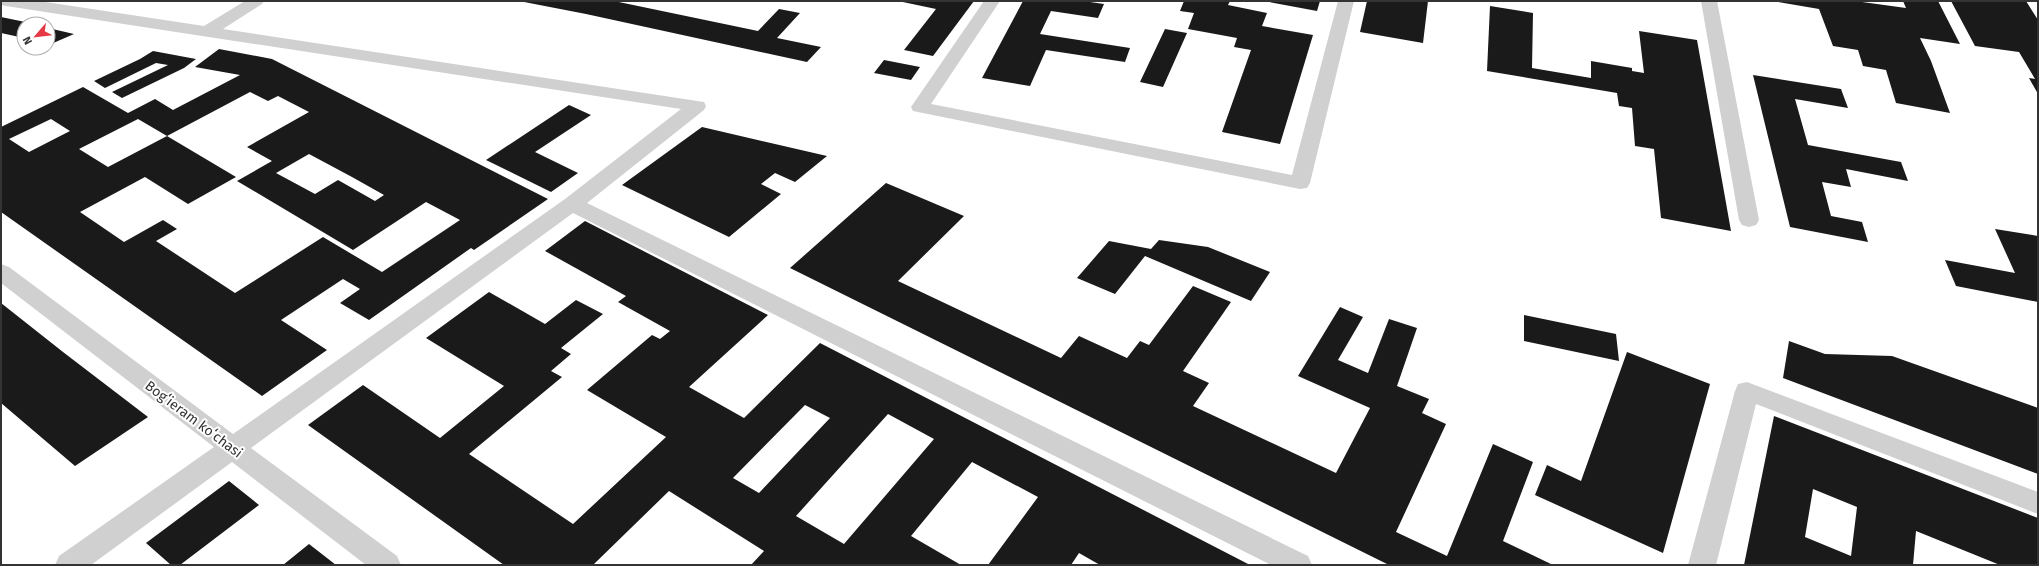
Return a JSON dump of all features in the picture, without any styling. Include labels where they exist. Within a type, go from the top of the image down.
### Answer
[{"type":"street","points":[[6,1],[697,106],[572,204],[69,565]]},
{"type":"street","points":[[208,31],[256,1]]},
{"type":"street","points":[[992,1],[920,107],[1300,183],[1346,1]]},
{"type":"street","points":[[1708,1],[1748,220]]},
{"type":"street","points":[[572,204],[1298,565]]},
{"type":"street","name":"Bogʻieram koʻchasi","points":[[1,272],[387,565]]},
{"type":"street","points":[[1702,565],[1747,391],[2038,503]]},
{"type":"building","points":[[519,1],[614,1],[758,31],[779,9],[800,13],[777,38],[821,47],[807,62]]},
{"type":"building","points":[[898,1],[974,1],[933,56],[904,50],[936,9]]},
{"type":"building","points":[[1023,1],[1083,1],[1104,4],[1098,18],[1051,11],[1040,34],[1130,48],[1125,62],[1046,50],[1030,86],[982,78]]},
{"type":"building","points":[[1184,1],[1230,1],[1228,5],[1267,13],[1262,26],[1313,35],[1280,144],[1222,132],[1251,50],[1234,47],[1237,38],[1188,29],[1194,13],[1180,11]]},
{"type":"building","points":[[1264,1],[1320,1],[1317,11]]},
{"type":"building","points":[[1367,1],[1428,1],[1423,43],[1360,32]]},
{"type":"building","points":[[1772,1],[1855,1],[1906,8],[1903,1],[1938,1],[1960,44],[1920,38],[1931,61],[1950,113],[1896,103],[1886,70],[1863,66],[1858,50],[1833,46],[1819,9]]},
{"type":"building","points":[[1951,1],[2026,1],[2038,20],[2038,94],[2029,78],[2035,79],[2019,52],[1975,46]]},
{"type":"building","points":[[1490,6],[1533,13],[1532,68],[1591,78],[1591,61],[1632,68],[1632,71],[1644,73],[1639,31],[1697,40],[1731,231],[1661,218],[1654,149],[1635,146],[1632,108],[1619,106],[1617,93],[1487,71]]},
{"type":"building","points":[[1,17],[16,20],[16,36],[1,33]]},
{"type":"building","points":[[1165,29],[1187,33],[1163,87],[1140,82]]},
{"type":"building","points":[[56,30],[74,34],[56,42]]},
{"type":"building","points":[[219,49],[272,59],[548,199],[474,250],[471,248],[369,320],[340,303],[360,289],[343,279],[281,320],[327,350],[262,396],[1,212],[1,127],[83,87],[128,113],[155,99],[173,110],[240,75],[195,67]],"holes":[[[250,92],[268,101],[278,96],[309,112],[247,147],[272,161],[237,181],[353,250],[426,202],[460,220],[382,272],[323,237],[235,293],[156,241],[177,229],[163,220],[124,242],[80,212],[145,177],[188,204],[236,177],[167,136]],[[51,119],[70,131],[29,152],[9,139]],[[138,119],[167,136],[108,167],[79,149]],[[309,154],[384,195],[375,201],[338,180],[315,194],[276,173]]]},
{"type":"building","points":[[153,51],[196,59],[184,68],[122,98],[112,92],[168,65],[156,63],[105,88],[94,81],[140,59]]},
{"type":"building","points":[[884,60],[920,67],[911,80],[874,73]]},
{"type":"building","points":[[1753,75],[1841,89],[1848,108],[1795,99],[1808,145],[1901,162],[1908,181],[1846,169],[1851,187],[1822,182],[1831,216],[1862,222],[1868,242],[1790,227]]},
{"type":"building","points":[[569,105],[591,115],[535,152],[578,173],[551,192],[486,160]]},
{"type":"building","points":[[702,127],[827,156],[795,182],[775,173],[761,184],[781,194],[729,237],[622,185]]},
{"type":"building","points":[[886,183],[964,216],[898,281],[1061,358],[1079,336],[1127,358],[1140,341],[1149,345],[1193,286],[1231,302],[1183,371],[1209,383],[1193,406],[1336,473],[1370,408],[1298,376],[1340,307],[1363,317],[1338,360],[1368,373],[1389,319],[1417,328],[1397,386],[1429,399],[1422,413],[1446,424],[1396,532],[1447,556],[1493,444],[1533,462],[1503,541],[1553,565],[1389,565],[790,268]]},
{"type":"building","points":[[585,221],[768,315],[689,387],[744,418],[820,343],[1250,565],[1100,565],[1079,553],[1071,565],[988,565],[1038,497],[972,462],[911,536],[961,565],[751,565],[764,551],[669,491],[593,565],[504,565],[308,425],[363,385],[440,438],[504,386],[426,338],[489,292],[545,324],[576,300],[603,314],[561,348],[571,354],[551,371],[562,377],[469,454],[573,524],[666,437],[587,390],[652,335],[660,339],[670,331],[618,302],[626,296],[545,251]],"holes":[[[805,405],[830,418],[759,493],[733,478]],[[888,414],[934,439],[844,544],[796,516]]]},
{"type":"building","points":[[1995,229],[2038,236],[2038,302],[1956,286],[1945,260],[2015,273]]},
{"type":"building","points":[[1159,240],[1208,247],[1270,272],[1251,301],[1145,256],[1115,294],[1077,278],[1109,241],[1151,249]]},
{"type":"building","points":[[1,303],[148,417],[75,466],[1,403]]},
{"type":"building","points":[[1524,315],[1616,334],[1619,361],[1524,341]]},
{"type":"building","points":[[1789,341],[1825,354],[1892,356],[2038,408],[2038,474],[1783,378]]},
{"type":"building","points":[[1627,352],[1710,384],[1663,553],[1535,495],[1547,465],[1581,481]]},
{"type":"building","points":[[1774,416],[2038,518],[2038,565],[2000,565],[1916,531],[1913,565],[1744,565]],"holes":[[[1813,489],[1857,507],[1851,556],[1805,537]]]},
{"type":"building","points":[[229,481],[259,505],[180,565],[171,565],[146,543]]},
{"type":"building","points":[[309,544],[336,565],[283,565]]}]
